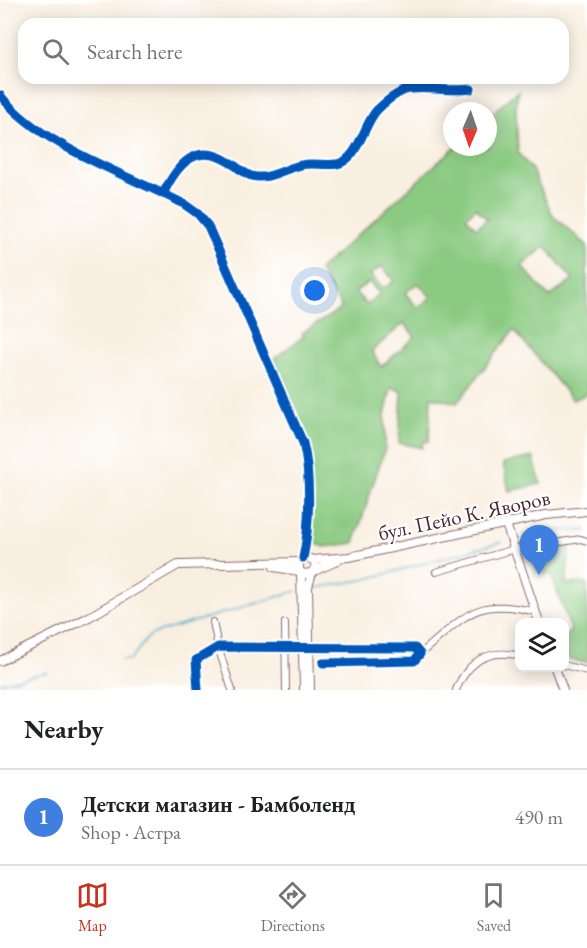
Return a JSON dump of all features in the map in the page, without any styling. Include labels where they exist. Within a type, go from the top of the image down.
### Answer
[{"type":"street","points":[[163,194],[179,167],[198,154],[213,154],[252,176],[264,177],[303,164],[341,164],[349,157],[376,111],[404,90],[413,88],[457,91],[471,89]]},
{"type":"street","points":[[0,95],[16,115],[41,133],[163,194],[198,214],[208,226],[285,399],[305,454],[306,543],[304,564],[306,647],[310,690]]},
{"type":"street","name":"бул. Пейо К. Яворов","points":[[0,661],[89,616],[178,565],[304,564],[349,557],[551,514],[587,511]]},
{"type":"street","points":[[506,524],[538,618]]},
{"type":"street","points":[[436,572],[514,549],[581,539],[587,541]]},
{"type":"street","name":"бул. Пейо К. Яворов","points":[[313,572],[349,557]]},
{"type":"street","points":[[304,564],[313,572]]},
{"type":"street","points":[[304,564],[313,572]]},
{"type":"street","points":[[304,690],[308,587],[313,572]]},
{"type":"street","points":[[323,663],[414,661],[471,611],[500,605],[536,612]]},
{"type":"street","points":[[213,622],[218,647],[232,690]]},
{"type":"street","points":[[285,623],[286,690]]},
{"type":"street","points":[[198,690],[196,660],[218,647],[415,648],[420,654]]},
{"type":"street","points":[[456,690],[470,667],[486,655],[500,652],[515,655]]},
{"type":"street","points":[[569,666],[587,671]]},
{"type":"street","points":[[556,672],[562,690]]},
{"type":"green space","points":[[518,90],[516,109],[518,153],[532,170],[553,216],[587,245],[587,394],[573,400],[514,330],[457,403],[431,397],[429,441],[423,442],[422,448],[399,443],[402,391],[391,388],[385,415],[385,448],[354,543],[325,547],[316,544],[311,534],[307,448],[272,360],[304,336],[302,333],[342,308],[319,270],[445,156],[497,156],[497,109]],"holes":[[[476,208],[487,219],[476,228],[466,217]],[[545,246],[573,280],[549,297],[522,266]],[[382,266],[394,281],[384,288],[370,275]],[[369,282],[380,294],[367,305],[355,292]],[[418,283],[431,297],[417,307],[405,293]],[[404,323],[415,337],[381,367],[372,351]]]},
{"type":"green space","points":[[533,457],[541,484],[509,491],[503,463]]},
{"type":"green space","points":[[570,546],[566,584],[587,583],[587,663],[569,659],[569,632],[571,630],[569,618],[567,618],[551,574],[545,575],[543,551]]},
{"type":"waterway","points":[[527,536],[550,530],[587,531]]},
{"type":"waterway","points":[[316,588],[367,579],[502,542]]},
{"type":"waterway","points":[[122,660],[130,660],[149,636],[156,633],[297,591]]},
{"type":"waterway","points":[[0,683],[48,672]]},
{"type":"cycle path","points":[[163,194],[181,166],[197,155],[217,156],[246,174],[258,177],[270,176],[305,164],[337,164],[350,156],[372,116],[389,99],[408,89],[471,89]]},
{"type":"cycle path","points":[[0,95],[38,130],[85,157],[184,204],[198,214],[208,226],[303,443],[309,500],[303,558]]},
{"type":"cycle path","points":[[198,690],[196,660],[218,647],[415,648],[420,654],[414,661],[323,663]]},
{"type":"place","name":"Детски магазин - Бамболенд","points":[[539,575]]}]
